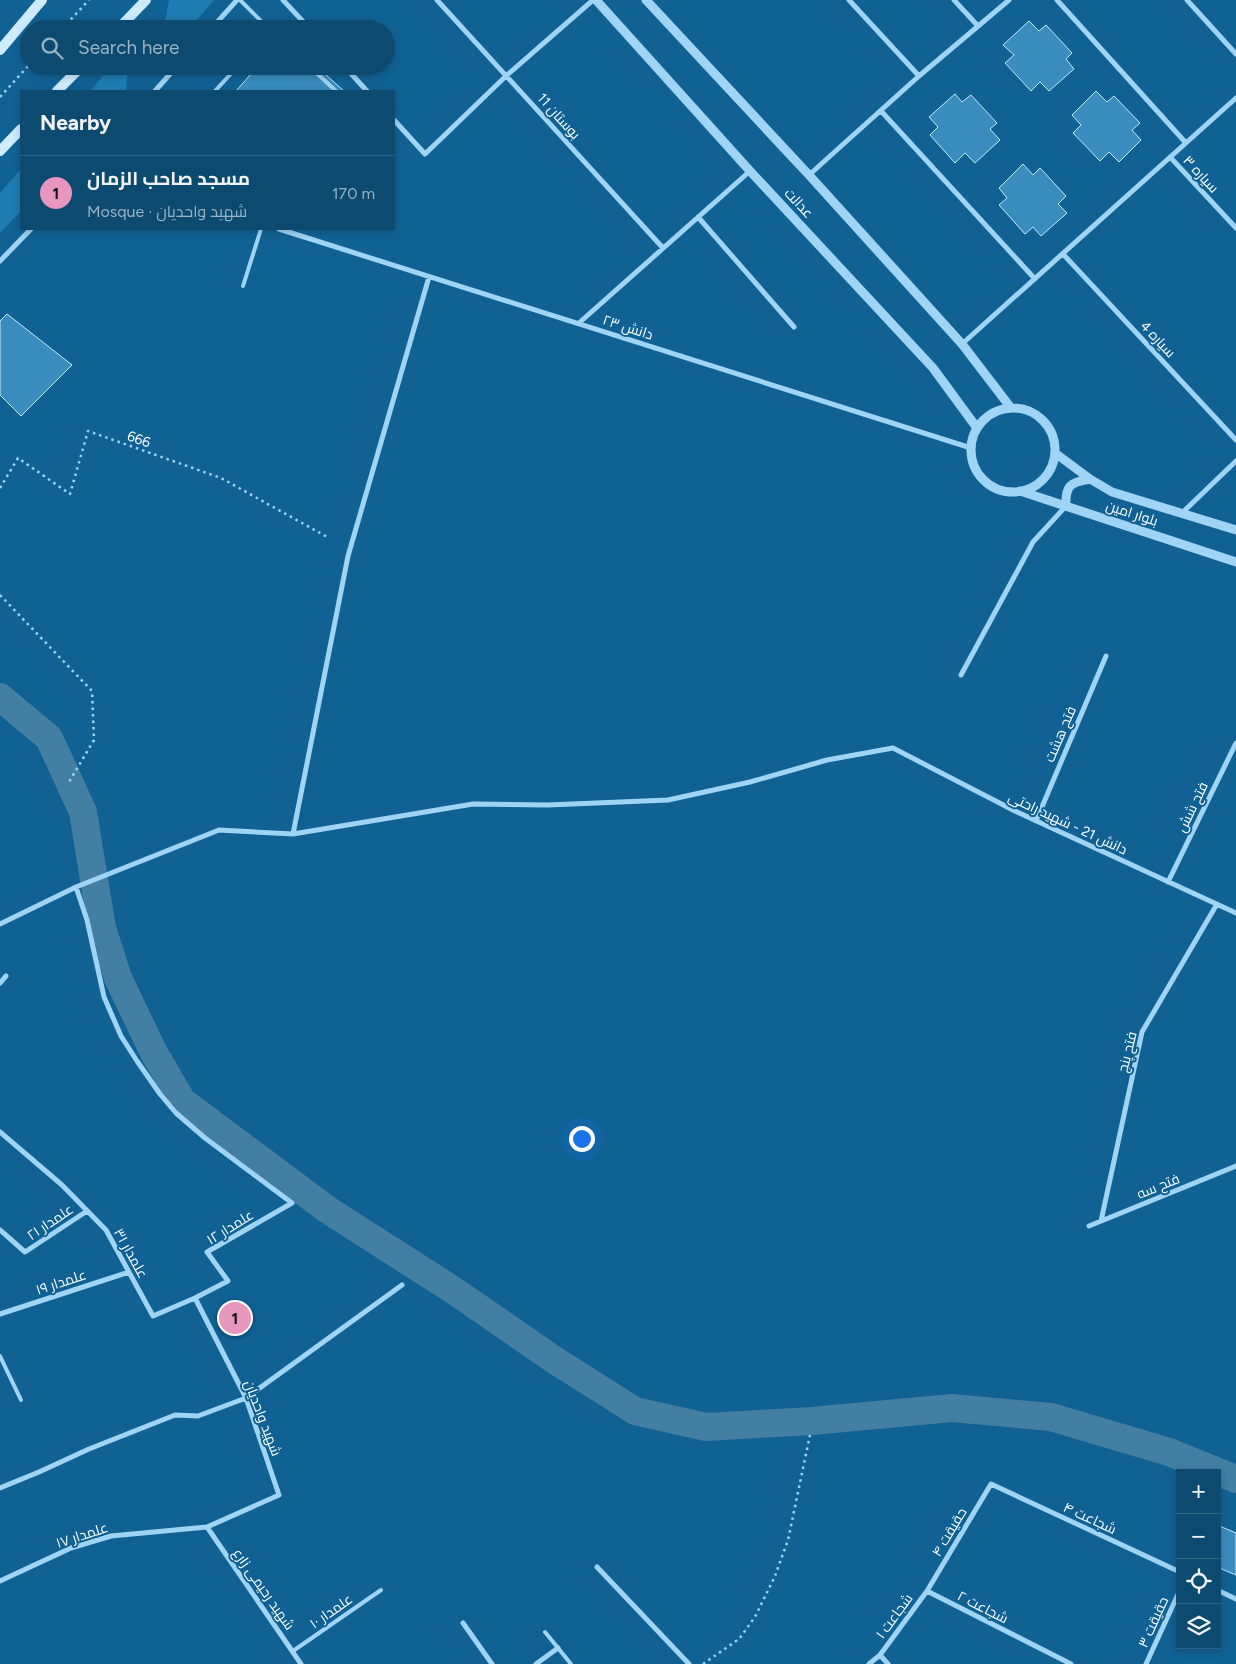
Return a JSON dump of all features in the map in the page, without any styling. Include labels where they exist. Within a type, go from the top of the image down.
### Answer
[{"type":"main road","points":[[25,20],[42,0]]},
{"type":"main road","points":[[127,20],[146,0]]},
{"type":"main road","points":[[0,50],[20,26]]},
{"type":"main road","points":[[59,90],[73,75]]},
{"type":"main road","points":[[0,151],[20,130]]},
{"type":"street","points":[[220,20],[239,0]]},
{"type":"street","points":[[283,0],[302,20]]},
{"type":"street","name":"بوستان 11","points":[[437,0],[664,248]]},
{"type":"street","points":[[395,121],[425,154],[506,76],[595,0]]},
{"type":"street","name":"عدالت","points":[[595,0],[750,171],[933,368],[977,428]]},
{"type":"street","name":"عدالت","points":[[646,0],[809,175],[962,344],[1010,408]]},
{"type":"street","points":[[849,0],[919,76]]},
{"type":"street","points":[[954,0],[978,26]]},
{"type":"street","points":[[809,175],[919,76],[1009,0]]},
{"type":"street","points":[[1057,0],[1186,143]]},
{"type":"street","points":[[1186,0],[1236,54]]},
{"type":"street","points":[[155,90],[169,75]]},
{"type":"street","points":[[352,75],[366,90]]},
{"type":"street","points":[[962,344],[1236,98]]},
{"type":"street","points":[[881,111],[1035,279]]},
{"type":"street","name":"سیاره ۳","points":[[1170,157],[1236,228]]},
{"type":"street","points":[[578,323],[750,171]]},
{"type":"street","points":[[698,217],[794,327]]},
{"type":"street","points":[[0,261],[30,230]]},
{"type":"street","name":"دانش ۲۳","points":[[282,230],[971,448]]},
{"type":"street","name":"سیاره 4","points":[[1063,254],[1236,440]]},
{"type":"street","points":[[0,924],[76,887],[219,830],[293,834],[348,556],[429,277]]},
{"type":"street","points":[[1010,408],[1021,408],[1042,420],[1051,433],[1054,442],[1054,453],[1050,469],[1045,476],[1030,488],[1020,491],[999,489],[990,484],[982,477],[972,458],[971,448],[977,428],[992,414],[1001,409],[1010,408]]},
{"type":"street","name":"بلوار امین","points":[[1054,453],[1112,492],[1236,530]]},
{"type":"street","points":[[1181,514],[1236,461]]},
{"type":"street","points":[[961,675],[1032,542],[1066,506],[1065,495],[1069,486],[1078,481],[1090,479]]},
{"type":"street","name":"بلوار امین","points":[[1020,491],[1236,562]]},
{"type":"street","name":"فتح هشت","points":[[1036,821],[1106,656]]},
{"type":"street","name":"فتح شش","points":[[1168,882],[1236,743]]},
{"type":"street","name":"دانش 21 - شهید راحتی","points":[[293,834],[473,804],[548,805],[668,800],[750,782],[827,760],[893,748],[1036,821],[1236,913]]},
{"type":"street","name":"علمدار ۱۲","points":[[76,887],[87,920],[104,997],[121,1036],[137,1061],[176,1113],[205,1138],[292,1203],[207,1252],[228,1281]]},
{"type":"street","name":"فتح پنج","points":[[1101,1221],[1142,1032],[1217,904]]},
{"type":"street","points":[[0,983],[6,976]]},
{"type":"street","name":"علمدار ۳۱","points":[[0,1132],[62,1185],[106,1230],[153,1316],[228,1281]]},
{"type":"street","name":"فتح سه","points":[[1088,1226],[1236,1166]]},
{"type":"street","name":"علمدار ۲۱","points":[[0,1230],[25,1252],[87,1211]]},
{"type":"street","name":"علمدار ۱۹","points":[[0,1314],[129,1272]]},
{"type":"street","points":[[0,1488],[89,1449],[175,1415],[198,1416],[246,1398],[402,1285]]},
{"type":"street","name":"شهید واحدیان","points":[[195,1298],[246,1398],[279,1495],[207,1527]]},
{"type":"street","name":"شجاعت ۴","points":[[991,1484],[1176,1570]]},
{"type":"street","name":"حقیقت ۴","points":[[927,1591],[991,1484]]},
{"type":"street","name":"علمدار ۱۷","points":[[0,1581],[71,1548],[111,1536],[207,1527]]},
{"type":"street","name":"شهید رحیمی زارع","points":[[207,1527],[301,1664]]},
{"type":"street","points":[[597,1567],[689,1664]]},
{"type":"street","name":"شجاعت ۲","points":[[927,1591],[1071,1664]]},
{"type":"street","name":"شجاعت ۱","points":[[870,1664],[880,1655],[927,1591]]},
{"type":"street","points":[[1221,1592],[1236,1599]]},
{"type":"street","name":"حقیقت ۳","points":[[1146,1664],[1176,1599]]},
{"type":"street","points":[[463,1623],[492,1664]]},
{"type":"street","points":[[536,1664],[558,1648]]},
{"type":"street","points":[[880,1655],[888,1664]]},
{"type":"lane","points":[[239,0],[260,20]]},
{"type":"lane","points":[[216,90],[230,75]]},
{"type":"lane","points":[[319,75],[335,90]]},
{"type":"lane","points":[[243,286],[261,230]]},
{"type":"lane","points":[[0,1356],[21,1400]]},
{"type":"lane","name":"علمدار ۱۰","points":[[293,1651],[381,1590]]},
{"type":"lane","points":[[545,1632],[571,1664]]},
{"type":"path","points":[[70,20],[89,0]]},
{"type":"path","points":[[0,97],[21,75]]},
{"type":"path","name":"666","points":[[0,488],[18,458],[70,494],[88,431],[221,478],[329,538]]},
{"type":"path","points":[[0,594],[92,690],[94,740],[69,782]]},
{"type":"path","points":[[703,1664],[739,1639],[755,1617],[775,1576],[788,1540],[810,1435]]},
{"type":"shaded area","points":[[169,0],[214,0],[197,20],[165,20]]},
{"type":"shaded area","points":[[104,75],[127,75],[126,90],[91,90]]},
{"type":"shaded area","points":[[20,170],[20,212],[0,233],[0,193]]},
{"type":"building","points":[[1029,21],[1039,31],[1046,25],[1072,53],[1066,59],[1074,69],[1049,91],[1040,82],[1031,91],[1005,63],[1014,55],[1003,45]]},
{"type":"building","points":[[250,75],[326,75],[343,90],[237,90]]},
{"type":"building","points":[[1096,91],[1107,102],[1114,96],[1140,123],[1132,130],[1141,140],[1119,162],[1109,152],[1100,161],[1073,133],[1081,125],[1072,115]]},
{"type":"building","points":[[955,94],[962,102],[971,95],[997,123],[990,129],[1000,140],[975,163],[965,153],[955,163],[930,135],[938,127],[929,117]]},
{"type":"building","points":[[1023,164],[1033,175],[1040,168],[1066,196],[1058,204],[1067,213],[1041,236],[1033,227],[1025,234],[999,205],[1007,198],[999,188]]},
{"type":"building","points":[[7,314],[72,365],[21,416],[0,395],[0,321]]},
{"type":"building","points":[[1221,1527],[1236,1533],[1236,1575],[1221,1569]]},
{"type":"waterway","points":[[0,697],[49,738],[83,812],[102,928],[118,978],[153,1051],[182,1101],[328,1210],[453,1290],[556,1361],[635,1411],[706,1427],[812,1421],[952,1408],[1051,1417],[1169,1452],[1236,1479]]},
{"type":"place","name":"مسجد صاحب الزمان","points":[[235,1318]]}]
